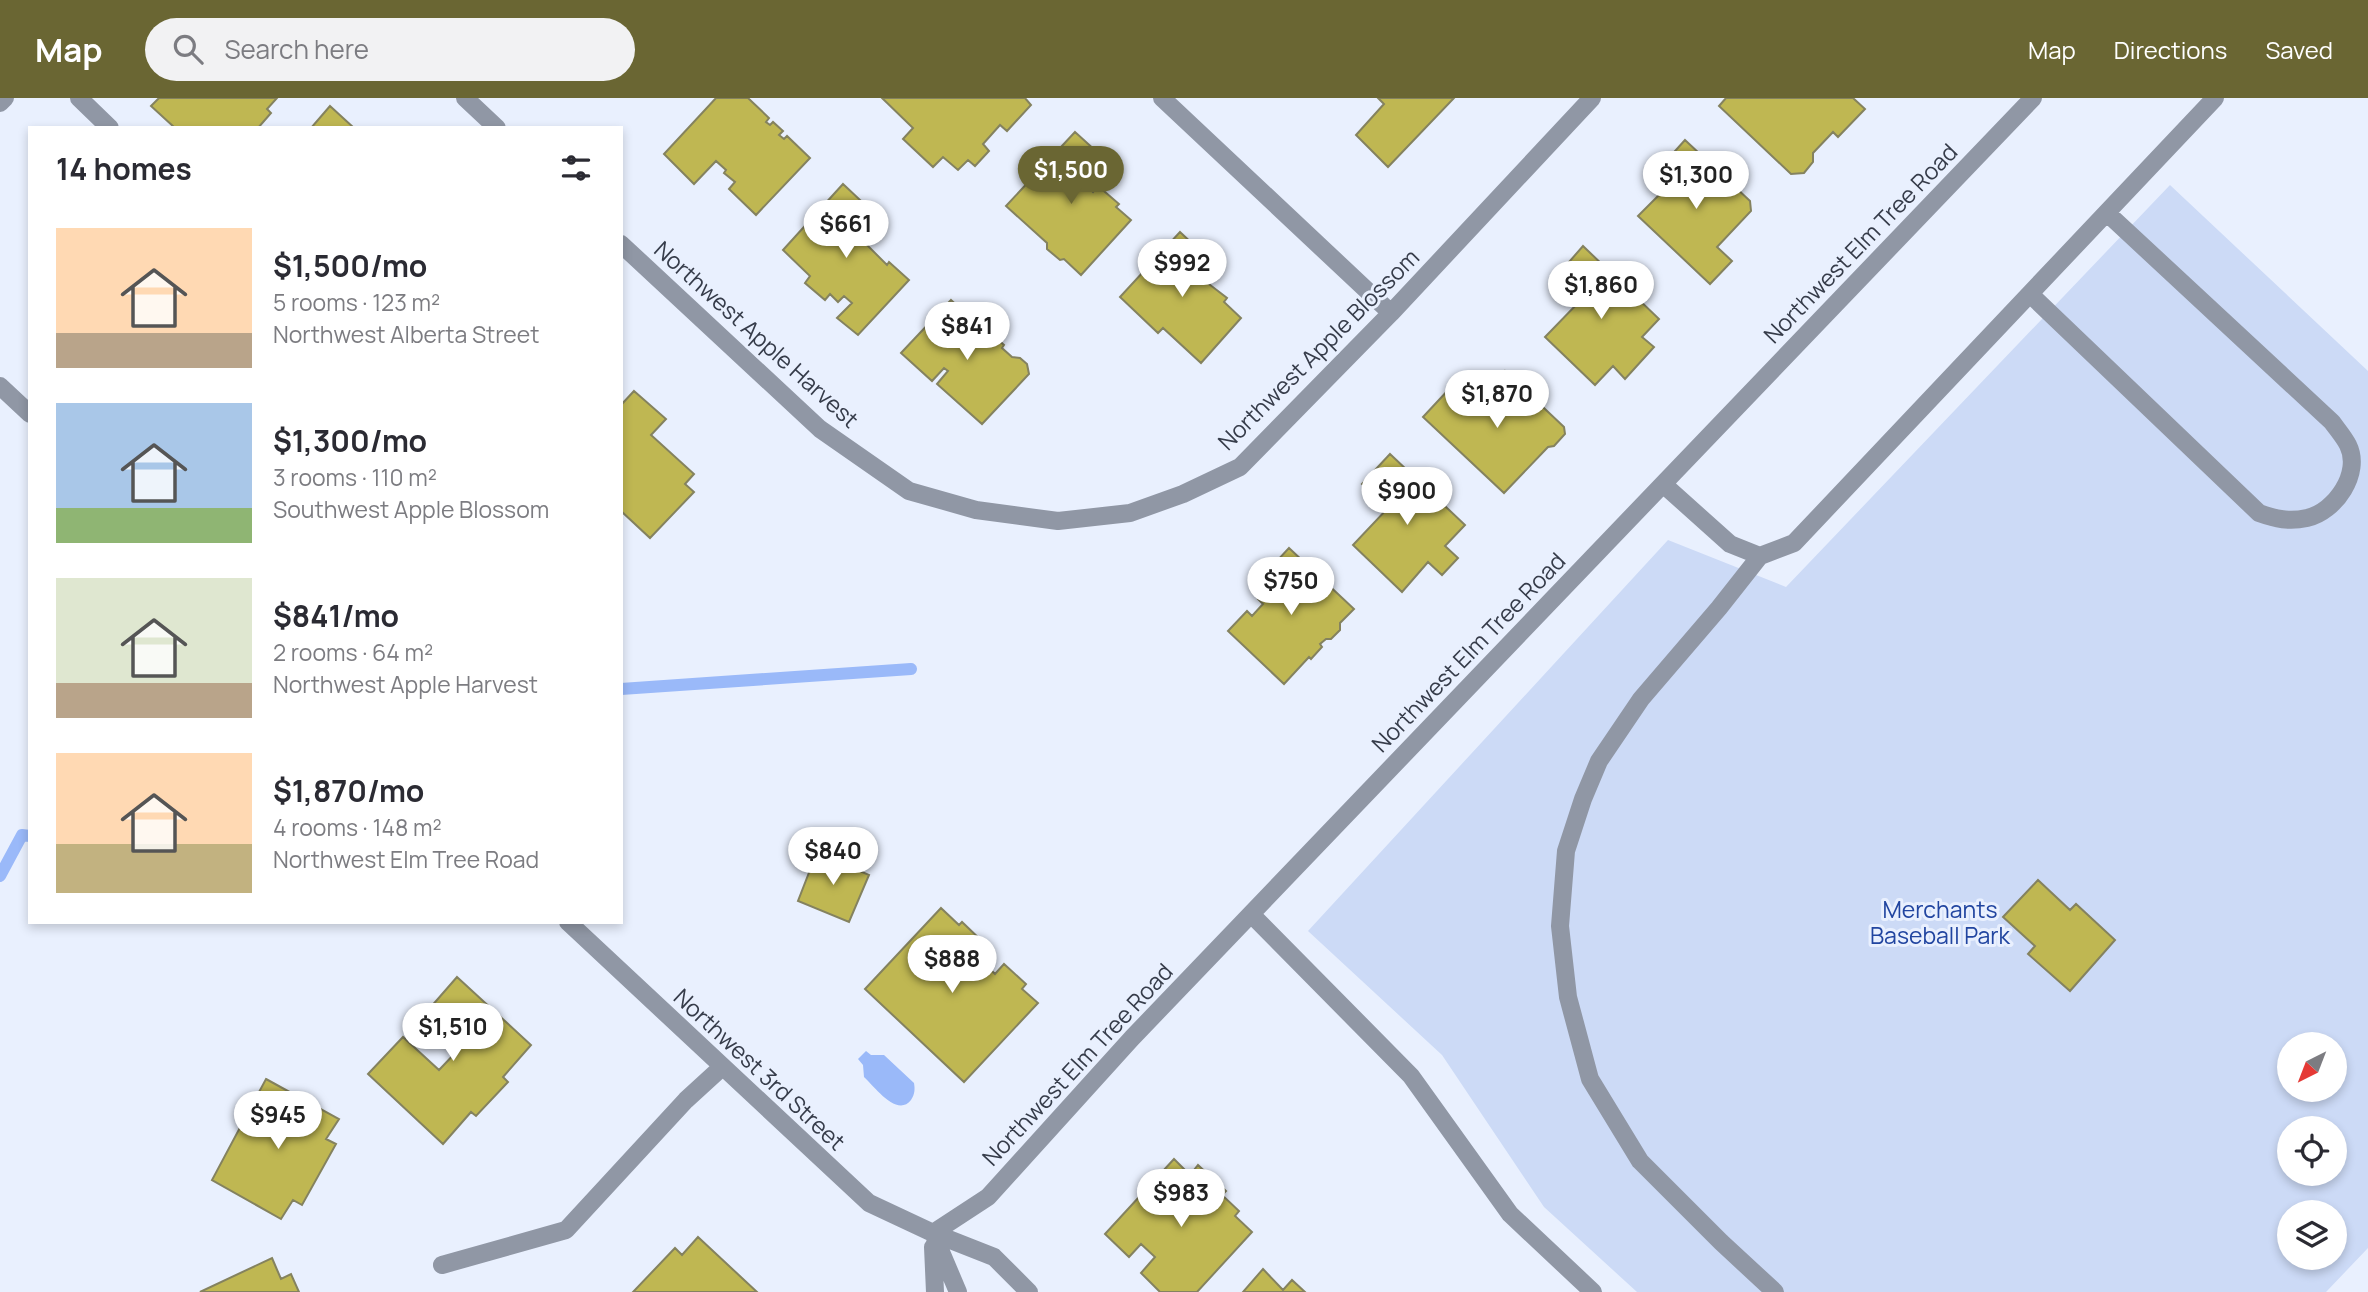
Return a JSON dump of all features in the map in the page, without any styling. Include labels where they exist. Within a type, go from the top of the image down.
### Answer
[{"type":"street","points":[[0,103],[5,98]]},
{"type":"street","points":[[79,98],[108,126]]},
{"type":"street","points":[[465,98],[494,126]]},
{"type":"street","points":[[1162,98],[1391,313]]},
{"type":"street","name":"Northwest Apple Blossom","points":[[1058,521],[1130,513],[1184,494],[1240,467],[1391,313],[1592,98]]},
{"type":"street","name":"Northwest Elm Tree Road","points":[[933,1233],[988,1197],[1132,1038],[2033,98]]},
{"type":"street","points":[[1775,1292],[1640,1161],[1590,1079],[1568,997],[1560,926],[1566,851],[1583,799],[1599,761],[1641,699],[1760,556],[1794,543],[2216,98]]},
{"type":"street","points":[[2031,295],[2259,513],[2282,521],[2309,518],[2331,507],[2348,481],[2351,461],[2349,446],[2332,422],[2107,213]]},
{"type":"street","name":"Northwest Apple Harvest","points":[[623,246],[820,429],[909,491],[976,510],[1058,521]]},
{"type":"street","points":[[0,386],[28,412]]},
{"type":"street","points":[[1663,484],[1730,544],[1760,556]]},
{"type":"street","points":[[1251,914],[1411,1076],[1510,1214],[1593,1292]]},
{"type":"street","name":"Northwest 3rd Street","points":[[570,924],[869,1203],[933,1233],[994,1257],[1030,1292]]},
{"type":"street","points":[[442,1265],[566,1230],[686,1100],[722,1068]]},
{"type":"street","points":[[933,1233],[935,1292]]},
{"type":"street","points":[[933,1233],[958,1292]]},
{"type":"green space","name":"Merchants Baseball Park","points":[[2170,185],[2368,371],[2368,1248],[2347,1270],[2326,1292],[1637,1292],[1544,1207],[1442,1055],[1308,931],[1668,540],[1786,587]]},
{"type":"water","points":[[866,1051],[871,1055],[884,1055],[914,1083],[913,1096],[905,1105],[886,1099],[864,1077],[863,1065],[858,1059]]},
{"type":"building","points":[[159,98],[277,98],[267,109],[271,113],[260,126],[173,126],[151,106]]},
{"type":"building","points":[[716,98],[748,98],[769,118],[766,122],[770,125],[773,122],[783,131],[779,135],[784,139],[787,136],[810,158],[756,215],[729,189],[735,182],[724,173],[726,170],[716,161],[694,184],[664,154]]},
{"type":"building","points":[[882,98],[1025,98],[1031,105],[1007,131],[1000,125],[983,144],[989,151],[975,166],[968,160],[958,170],[943,157],[933,167],[903,139],[913,128]]},
{"type":"building","points":[[1378,98],[1454,98],[1388,167],[1356,135],[1384,104]]},
{"type":"building","points":[[1726,98],[1853,98],[1865,109],[1838,137],[1833,132],[1813,153],[1813,162],[1804,173],[1791,174],[1719,106]]},
{"type":"building","points":[[330,106],[352,126],[313,126]]},
{"type":"building","points":[[1075,132],[1107,161],[1086,185],[1093,192],[1098,186],[1119,204],[1116,207],[1131,220],[1081,275],[1064,259],[1060,260],[1047,249],[1047,243],[1006,206]]},
{"type":"building","points":[[1685,140],[1750,201],[1751,211],[1717,247],[1732,261],[1710,284],[1638,216],[1664,190],[1658,185],[1666,177],[1658,170]]},
{"type":"building","points":[[843,184],[876,215],[858,236],[887,265],[889,262],[909,280],[858,335],[837,318],[852,303],[844,296],[838,302],[830,294],[825,300],[805,283],[810,276],[783,250]]},
{"type":"building","points":[[1180,232],[1214,264],[1201,278],[1227,298],[1224,302],[1241,318],[1201,363],[1163,328],[1158,333],[1120,297]]},
{"type":"building","points":[[1583,246],[1659,319],[1642,337],[1654,347],[1625,379],[1613,366],[1595,385],[1545,337],[1580,301],[1556,277]]},
{"type":"building","points":[[951,300],[993,339],[994,336],[1004,345],[1002,348],[1012,357],[1020,358],[1027,364],[1029,374],[982,424],[937,384],[948,371],[944,368],[932,381],[901,353]]},
{"type":"building","points":[[1505,371],[1564,427],[1565,434],[1554,446],[1548,447],[1504,493],[1423,417],[1451,387],[1479,414],[1483,409],[1474,401],[1485,390],[1488,392]]},
{"type":"building","points":[[634,391],[666,419],[651,435],[694,474],[685,484],[694,492],[650,538],[623,513],[623,403]]},
{"type":"building","points":[[1390,454],[1465,525],[1445,546],[1458,558],[1442,575],[1428,562],[1402,592],[1353,545],[1388,508],[1362,484]]},
{"type":"building","points":[[1289,548],[1354,609],[1340,623],[1340,630],[1331,639],[1320,644],[1322,647],[1284,684],[1228,631],[1247,611],[1252,616],[1263,604],[1258,599],[1270,586],[1261,578]]},
{"type":"building","points":[[817,852],[869,875],[849,922],[798,901]]},
{"type":"building","points":[[2038,880],[2070,910],[2076,904],[2115,940],[2070,991],[2028,954],[2035,946],[2003,917]]},
{"type":"building","points":[[941,908],[959,925],[962,922],[984,943],[968,961],[976,969],[982,961],[995,974],[1004,964],[1026,984],[1022,989],[1038,1003],[964,1082],[865,989]]},
{"type":"building","points":[[457,977],[531,1045],[503,1077],[508,1082],[476,1116],[471,1112],[443,1144],[368,1074],[403,1037],[439,1070],[459,1049],[423,1016]]},
{"type":"building","points":[[266,1079],[339,1119],[326,1139],[336,1144],[302,1205],[293,1200],[281,1219],[212,1180]]},
{"type":"building","points":[[1174,1159],[1190,1175],[1198,1165],[1226,1191],[1222,1195],[1239,1211],[1235,1216],[1252,1232],[1197,1292],[1160,1292],[1141,1273],[1155,1257],[1141,1244],[1129,1257],[1105,1234]]},
{"type":"building","points":[[698,1237],[757,1292],[633,1292],[675,1248],[682,1255]]},
{"type":"building","points":[[272,1258],[281,1279],[291,1274],[299,1292],[200,1292]]},
{"type":"building","points":[[1263,1269],[1283,1290],[1292,1280],[1305,1292],[1243,1292]]},
{"type":"waterway","points":[[623,689],[911,669]]},
{"type":"waterway","points":[[0,876],[22,835],[28,836]]}]
